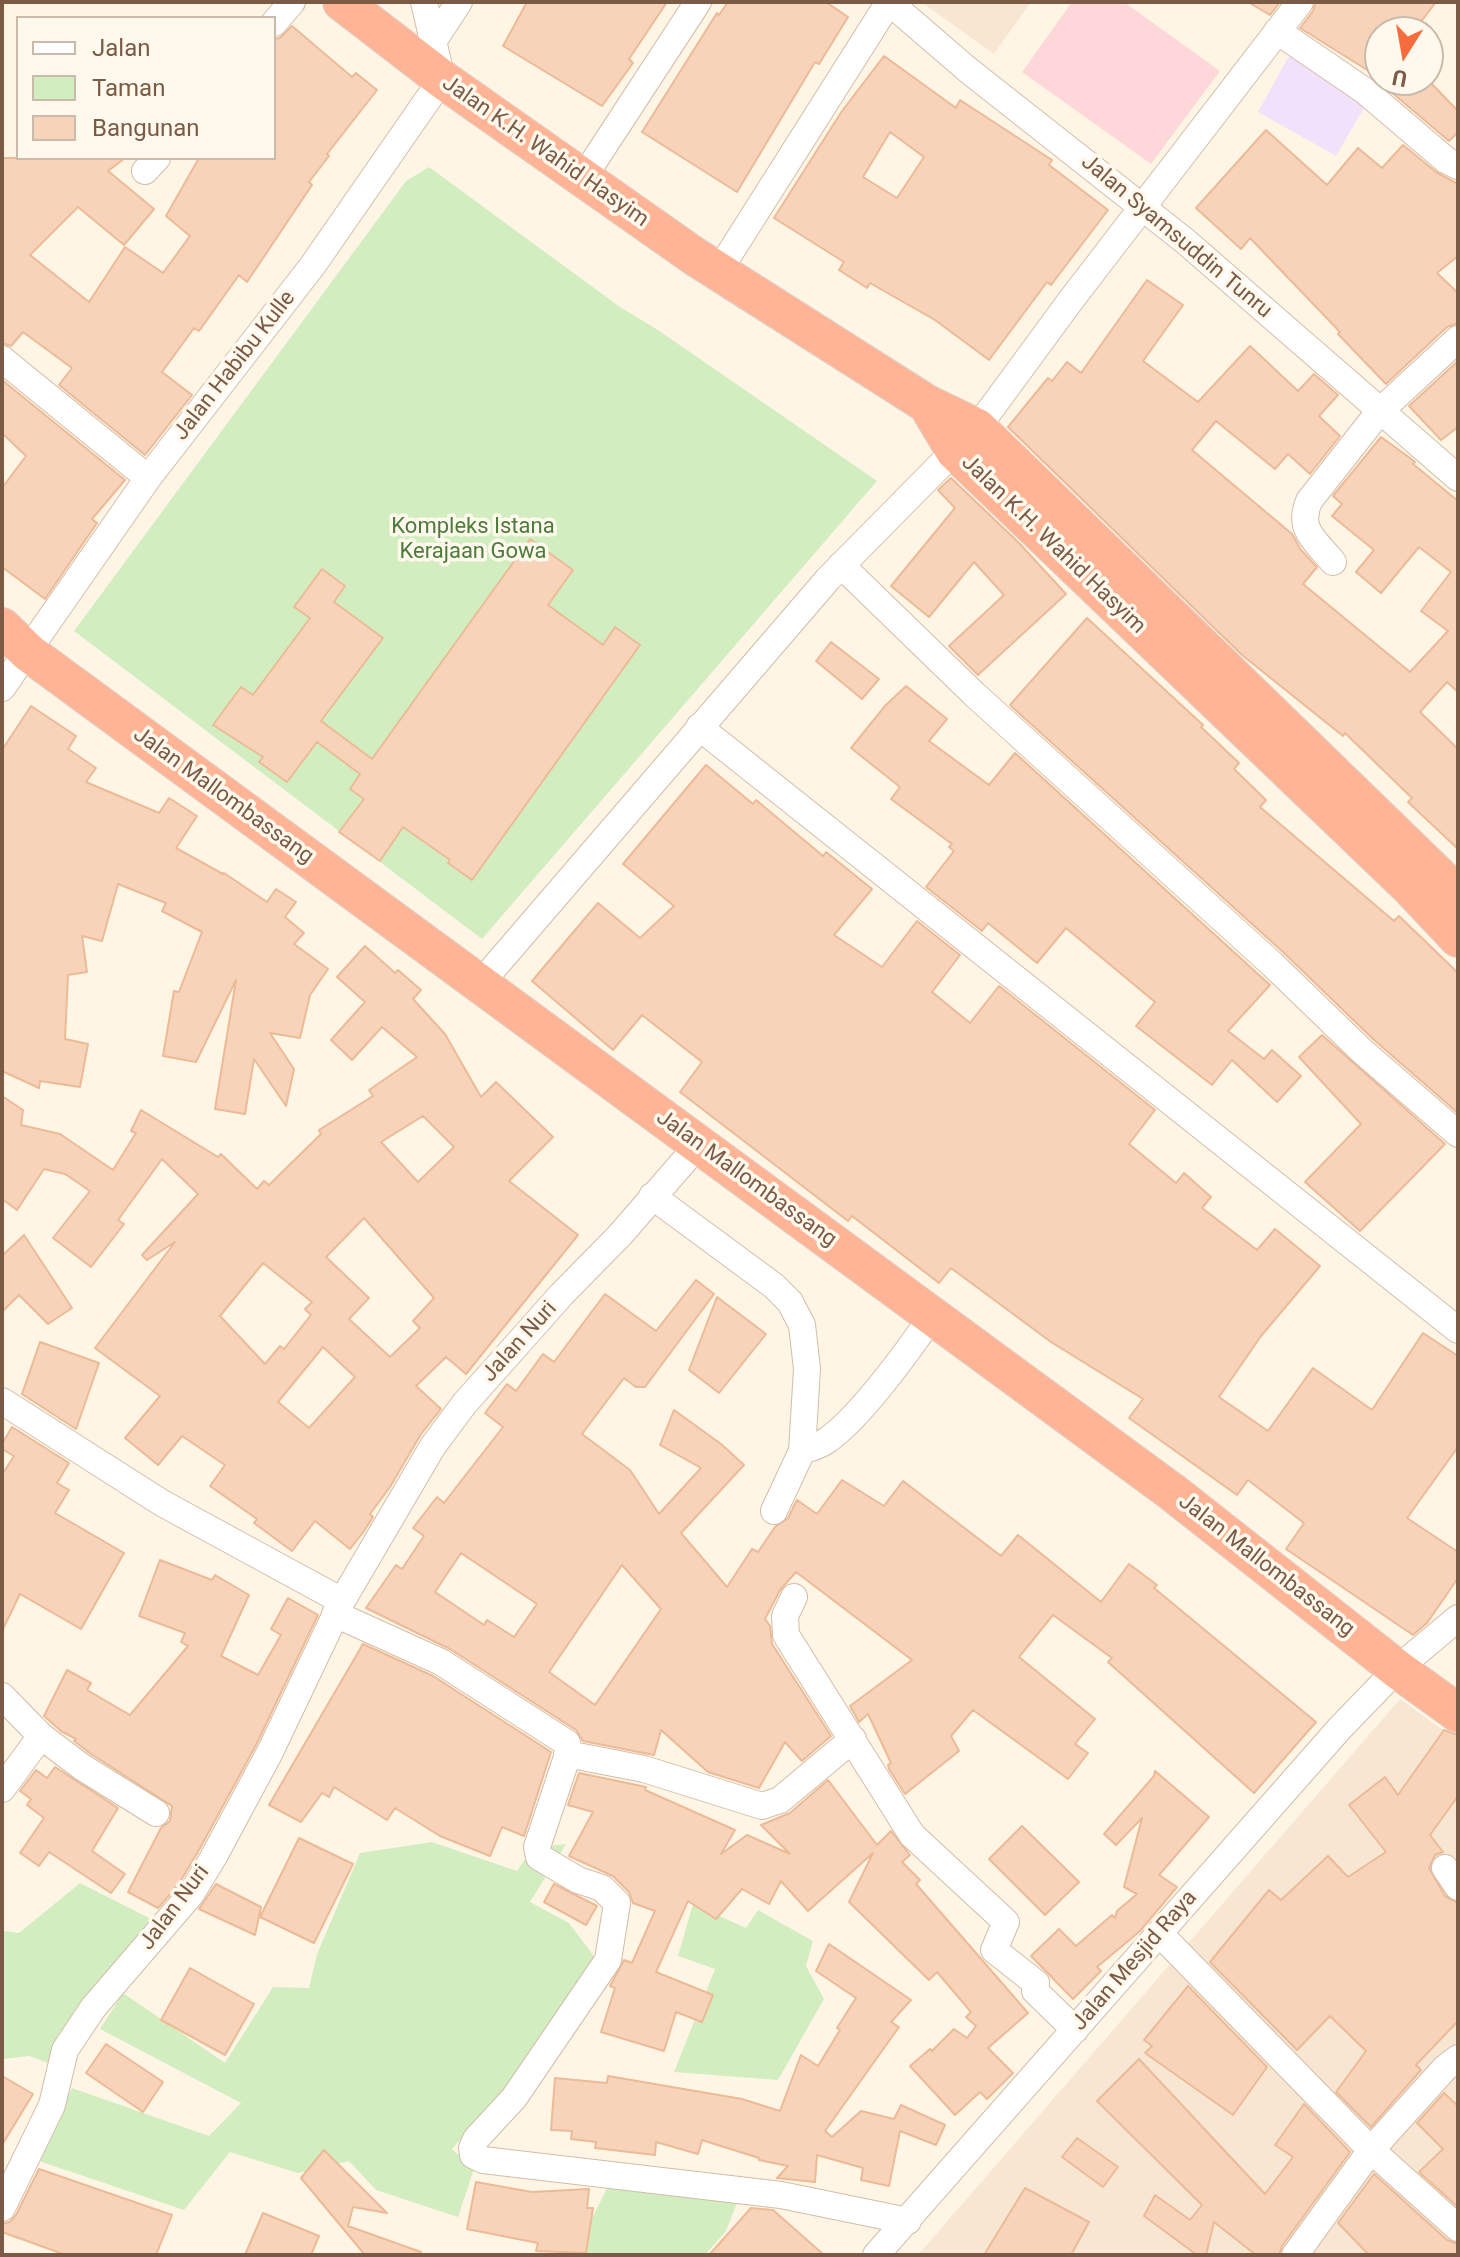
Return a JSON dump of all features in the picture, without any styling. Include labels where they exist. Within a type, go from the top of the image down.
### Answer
[{"type":"highway","name":"Jalan K.H. Wahid Hasyim","points":[[342,2],[442,79],[718,272],[927,404],[1458,895]]},
{"type":"highway","name":"Jalan K.H. Wahid Hasyim","points":[[966,439],[1458,938]]},
{"type":"highway","name":"Jalan Mallombassang","points":[[15,640],[479,985],[699,1144],[917,1336],[1172,1492],[1397,1669],[1458,1713]]},
{"type":"street","points":[[276,21],[292,2]]},
{"type":"street","points":[[424,2],[442,79]]},
{"type":"street","points":[[434,40],[459,2]]},
{"type":"street","points":[[583,178],[698,2]]},
{"type":"street","points":[[718,272],[889,2]]},
{"type":"street","name":"Jalan Syamsuddin Tunru","points":[[889,2],[968,70],[1143,207],[1458,478]]},
{"type":"street","points":[[479,985],[841,565],[966,439],[1300,2]]},
{"type":"street","points":[[1277,31],[1365,91],[1446,160],[1458,166]]},
{"type":"street","name":"Jalan Habibu Kulle","points":[[2,688],[15,640],[148,478],[313,265],[442,79]]},
{"type":"street","points":[[1333,562],[1306,527],[1304,513],[1309,501],[1379,412],[1458,339]]},
{"type":"street","points":[[2,359],[148,478]]},
{"type":"street","points":[[841,565],[974,694],[1272,964],[1362,1051],[1458,1134]]},
{"type":"street","points":[[699,727],[1458,1330]]},
{"type":"street","name":"Jalan Nuri","points":[[2,2208],[52,2105],[65,2050],[93,2008],[166,1926],[198,1882],[270,1752],[338,1607],[433,1446],[465,1403],[699,1144]]},
{"type":"street","points":[[652,1196],[774,1286],[790,1302],[802,1325],[807,1369],[802,1451],[774,1511]]},
{"type":"street","points":[[802,1451],[824,1442],[839,1430],[917,1336]]},
{"type":"street","points":[[3,1404],[338,1607],[441,1662],[567,1743],[567,1754],[537,1847],[539,1857],[578,1880],[602,1888],[617,1903],[608,1960],[514,2098],[476,2139],[473,2155],[483,2160],[781,2195],[908,2221]]},
{"type":"street","points":[[794,1597],[785,1616],[786,1635],[912,1835],[1006,1922],[994,1950],[1036,1983],[1035,1991],[1075,2030]]},
{"type":"street","name":"Jalan Mesjid Raya","points":[[876,2255],[1329,1739],[1397,1669],[1458,1618]]},
{"type":"street","points":[[2,1696],[41,1736],[82,1767],[156,1813]]},
{"type":"street","points":[[2,1789],[41,1736]]},
{"type":"street","points":[[567,1754],[644,1769],[762,1806],[780,1800],[853,1739]]},
{"type":"street","points":[[1160,1934],[1371,2150],[1458,2228]]},
{"type":"street","points":[[1295,2255],[1371,2150],[1445,2068],[1458,2058]]},
{"type":"shaded area","points":[[921,2],[1031,2],[994,54]]},
{"type":"shaded area","points":[[1072,2],[1124,2],[1220,71],[1151,164],[1022,72]]},
{"type":"shaded area","points":[[1289,56],[1368,101],[1336,156],[1258,112]]},
{"type":"shaded area","points":[[1400,1699],[1458,1741],[1458,2255],[918,2255]]},
{"type":"green space","name":"Kompleks Istana Kerajaan Gowa","points":[[429,167],[620,307],[877,481],[482,939],[74,631],[406,181]]},
{"type":"green space","points":[[432,1842],[517,1871],[533,1848],[566,1844],[530,1902],[569,1923],[597,1960],[527,2064],[452,2149],[474,2169],[458,2217],[376,2190],[349,2161],[298,2173],[230,2152],[184,2210],[36,2160],[72,2088],[209,2136],[241,2103],[100,2029],[123,1993],[225,2063],[273,1987],[309,1988],[317,1954],[360,1853]]},
{"type":"green space","points":[[80,1883],[159,1923],[51,2064],[29,2056],[3,2059],[2,1935],[5,1931],[19,1933]]},
{"type":"green space","points":[[693,1904],[746,1928],[758,1910],[813,1941],[806,1966],[824,1999],[778,2080],[674,2072],[715,1969],[678,1956]]},
{"type":"green space","points":[[609,2184],[737,2203],[726,2231],[705,2255],[574,2255]]},
{"type":"building","points":[[527,2],[667,2],[629,59],[633,63],[602,106],[503,46]]},
{"type":"building","points":[[728,2],[826,2],[848,17],[819,64],[815,62],[737,192],[642,132],[717,13],[719,15]]},
{"type":"building","points":[[1248,2],[1280,2],[1270,15]]},
{"type":"building","points":[[1316,2],[1436,2],[1425,16],[1364,16],[1364,68],[1300,28]]},
{"type":"building","points":[[292,26],[352,77],[356,73],[377,90],[327,154],[329,156],[309,182],[312,185],[247,282],[239,275],[199,331],[194,328],[162,372],[192,395],[145,455],[59,385],[72,368],[23,332],[11,346],[2,343],[2,158],[122,160],[108,171],[154,209],[124,245],[78,207],[30,255],[89,302],[125,247],[163,273],[190,236],[166,216],[198,160],[276,160],[276,39]]},
{"type":"building","points":[[884,56],[956,108],[960,100],[1052,160],[1049,165],[1108,210],[1051,285],[1047,282],[989,360],[935,320],[870,283],[867,288],[839,270],[844,262],[774,218],[842,111]],"holes":[[[890,132],[924,157],[897,198],[863,177]]]},
{"type":"building","points":[[1396,96],[1443,96],[1458,111],[1458,132],[1449,141]]},
{"type":"building","points":[[1266,130],[1327,185],[1358,148],[1382,168],[1403,145],[1436,172],[1458,184],[1458,256],[1437,273],[1458,293],[1458,323],[1447,327],[1386,384],[1250,238],[1241,249],[1196,208]]},
{"type":"building","points":[[1147,280],[1183,305],[1143,361],[1198,402],[1250,346],[1298,391],[1314,374],[1338,395],[1319,416],[1340,436],[1310,474],[1288,454],[1275,469],[1216,421],[1192,450],[1292,534],[1301,550],[1317,567],[1303,584],[1410,672],[1448,631],[1421,611],[1451,572],[1419,547],[1381,593],[1356,572],[1374,550],[1332,516],[1342,504],[1333,496],[1381,437],[1415,462],[1413,464],[1458,501],[1458,692],[1447,682],[1420,712],[1458,749],[1458,849],[1408,802],[1412,798],[1345,733],[1343,736],[1242,655],[1008,427],[1048,378],[1052,381],[1067,362],[1081,373]]},
{"type":"building","points":[[1458,361],[1458,427],[1441,440],[1409,406]]},
{"type":"building","points":[[2,380],[125,480],[92,519],[97,523],[45,599],[2,567],[2,488],[26,456],[2,433]]},
{"type":"building","points":[[951,478],[1019,543],[1066,594],[978,675],[949,646],[1004,595],[974,562],[929,617],[891,586],[955,508],[938,490]]},
{"type":"building","points":[[530,539],[573,570],[548,605],[603,645],[615,627],[640,645],[472,880],[448,863],[450,860],[403,827],[380,861],[339,832],[364,799],[350,789],[360,774],[317,742],[287,782],[259,762],[263,757],[213,725],[241,687],[253,695],[310,618],[294,607],[322,569],[345,586],[334,602],[383,638],[321,721],[372,759]]},
{"type":"building","points":[[1087,618],[1203,725],[1201,727],[1239,763],[1234,769],[1266,800],[1260,807],[1394,921],[1399,916],[1458,973],[1458,1113],[1373,1039],[1283,952],[1010,705]]},
{"type":"building","points":[[831,642],[879,679],[862,699],[816,661]]},
{"type":"building","points":[[906,686],[947,719],[929,741],[989,785],[1015,753],[1270,985],[1228,1031],[1264,1059],[1272,1050],[1301,1076],[1277,1102],[1232,1060],[1212,1085],[1136,1026],[1155,1002],[1066,928],[1037,963],[988,923],[982,931],[926,887],[954,851],[949,847],[952,844],[891,799],[900,787],[851,748],[885,706]]},
{"type":"building","points":[[31,706],[76,736],[68,749],[96,768],[86,782],[159,813],[169,798],[197,816],[176,848],[224,873],[267,902],[276,889],[296,902],[285,917],[304,933],[294,944],[328,969],[310,995],[300,1038],[270,1033],[294,1069],[286,1106],[254,1059],[245,1114],[215,1109],[236,980],[196,1062],[163,1056],[174,991],[179,992],[202,932],[162,911],[166,903],[118,884],[102,941],[82,936],[87,972],[68,975],[65,1039],[88,1044],[80,1087],[40,1081],[39,1088],[2,1071],[2,750]]},
{"type":"building","points":[[706,765],[753,804],[756,800],[823,856],[826,852],[872,889],[834,935],[882,967],[917,921],[960,955],[932,992],[970,1023],[999,986],[1155,1110],[1129,1144],[1176,1183],[1184,1173],[1211,1197],[1202,1208],[1257,1250],[1275,1229],[1320,1266],[1261,1336],[1219,1397],[1268,1431],[1313,1368],[1372,1410],[1423,1333],[1458,1356],[1458,1447],[1407,1518],[1458,1552],[1458,1578],[1427,1623],[1413,1635],[1286,1549],[1304,1523],[1248,1480],[1237,1495],[1129,1418],[1143,1399],[1051,1342],[951,1268],[939,1283],[852,1216],[848,1221],[680,1092],[702,1062],[642,1015],[613,1050],[532,981],[598,903],[640,938],[674,906],[623,864]]},
{"type":"building","points":[[365,946],[395,973],[398,970],[421,990],[413,999],[445,1034],[481,1097],[496,1082],[553,1137],[509,1181],[578,1235],[466,1374],[446,1357],[416,1386],[441,1409],[421,1434],[370,1514],[373,1517],[350,1549],[315,1521],[292,1551],[254,1523],[257,1519],[210,1486],[225,1465],[182,1436],[158,1465],[125,1438],[160,1396],[95,1348],[175,1242],[147,1260],[142,1255],[198,1194],[162,1159],[118,1220],[124,1224],[91,1267],[53,1238],[90,1191],[65,1174],[44,1169],[17,1210],[2,1199],[2,1096],[23,1110],[21,1125],[60,1134],[113,1170],[136,1133],[131,1131],[141,1110],[218,1157],[221,1154],[257,1189],[264,1181],[269,1185],[321,1134],[319,1130],[373,1096],[369,1090],[417,1057],[382,1027],[352,1060],[331,1040],[365,1002],[337,977]],"holes":[[[423,1116],[454,1147],[418,1182],[381,1142]],[[364,1218],[434,1298],[413,1321],[420,1328],[390,1357],[349,1319],[369,1298],[326,1257]],[[263,1263],[312,1302],[305,1309],[311,1315],[284,1349],[280,1346],[265,1364],[220,1316]],[[323,1347],[355,1377],[309,1428],[278,1402]]]},
{"type":"building","points":[[1322,1035],[1445,1144],[1360,1231],[1305,1182],[1361,1124],[1299,1057]]},
{"type":"building","points":[[24,1235],[72,1308],[48,1324],[19,1295],[2,1312],[2,1256]]},
{"type":"building","points":[[696,1280],[714,1294],[645,1387],[636,1387],[624,1378],[582,1434],[630,1470],[659,1514],[701,1468],[660,1445],[674,1410],[744,1465],[681,1533],[727,1587],[752,1549],[758,1552],[775,1527],[788,1518],[797,1500],[817,1514],[842,1480],[884,1506],[903,1481],[1001,1556],[1018,1535],[1101,1602],[1129,1564],[1316,1722],[1254,1793],[1108,1662],[1112,1658],[1053,1615],[1019,1657],[1095,1719],[1075,1744],[1088,1753],[1068,1779],[973,1710],[951,1736],[959,1751],[905,1794],[889,1769],[891,1763],[868,1714],[859,1722],[850,1706],[912,1660],[796,1572],[780,1590],[765,1619],[770,1626],[772,1644],[831,1736],[802,1761],[785,1742],[759,1788],[708,1772],[661,1730],[654,1755],[583,1741],[576,1730],[450,1649],[366,1608],[396,1565],[402,1569],[424,1536],[413,1528],[437,1497],[444,1503],[503,1427],[485,1413],[507,1384],[516,1391],[543,1354],[554,1362],[605,1294],[656,1331]],"holes":[[[461,1553],[537,1604],[514,1637],[487,1620],[484,1625],[435,1592]],[[622,1565],[661,1609],[595,1705],[549,1672]]]},
{"type":"building","points":[[717,1297],[766,1334],[719,1393],[689,1370]]},
{"type":"building","points":[[40,1342],[99,1363],[76,1429],[22,1394]]},
{"type":"building","points":[[12,1427],[69,1463],[57,1483],[69,1490],[55,1513],[124,1553],[81,1629],[20,1594],[2,1631],[2,1475],[14,1456],[2,1449],[2,1444]]},
{"type":"building","points":[[160,1560],[212,1580],[215,1575],[249,1595],[221,1656],[258,1675],[281,1635],[271,1629],[288,1598],[318,1615],[256,1745],[199,1850],[178,1885],[158,1908],[128,1892],[161,1828],[170,1821],[172,1806],[91,1754],[44,1716],[67,1670],[91,1683],[87,1690],[130,1715],[188,1646],[181,1642],[185,1633],[139,1616]]},
{"type":"building","points":[[363,1644],[433,1676],[551,1752],[524,1836],[502,1827],[490,1856],[440,1836],[395,1808],[387,1820],[334,1787],[329,1797],[322,1793],[301,1822],[269,1805]]},
{"type":"building","points":[[1444,1730],[1458,1735],[1458,1796],[1430,1835],[1443,1852],[1435,1855],[1429,1868],[1445,1896],[1458,1903],[1458,2021],[1416,2065],[1421,2070],[1371,2127],[1336,2092],[1366,2051],[1330,2016],[1297,2050],[1210,1962],[1269,1890],[1281,1900],[1328,1856],[1348,1877],[1386,1852],[1349,1805],[1385,1777],[1398,1795]]},
{"type":"building","points":[[55,1767],[118,1808],[92,1851],[125,1874],[111,1893],[49,1852],[39,1866],[20,1853],[44,1818],[27,1805],[31,1799],[20,1791],[36,1770],[47,1778]]},
{"type":"building","points":[[1155,1771],[1209,1817],[1159,1875],[1177,1887],[1140,1931],[1097,1967],[1101,1971],[1073,1999],[1031,1956],[1059,1929],[1076,1946],[1112,1915],[1115,1918],[1117,1911],[1137,1894],[1124,1887],[1142,1818],[1116,1845],[1104,1834]]},
{"type":"building","points":[[579,1773],[646,1787],[645,1790],[735,1830],[721,1854],[747,1835],[790,1854],[761,1825],[790,1813],[828,1780],[877,1845],[891,1831],[910,1855],[902,1862],[920,1880],[916,1884],[1028,2013],[988,2048],[1013,2073],[987,2099],[980,2092],[955,2115],[910,2066],[930,2049],[932,2051],[954,2029],[967,2038],[976,2026],[966,2017],[971,2012],[937,1972],[929,1980],[849,1902],[873,1853],[808,1911],[781,1881],[769,1904],[742,1889],[716,1919],[688,1901],[656,1972],[713,1995],[702,2022],[676,2012],[664,2051],[601,2032],[615,1988],[610,1986],[624,1960],[632,1963],[655,1911],[633,1903],[629,1892],[613,1876],[569,1856],[593,1812],[568,1805]]},
{"type":"building","points":[[1022,1826],[1079,1882],[1045,1915],[989,1859]]},
{"type":"building","points":[[299,1838],[353,1864],[314,1943],[260,1917]]},
{"type":"building","points":[[216,1884],[261,1907],[255,1935],[199,1909]]},
{"type":"building","points":[[554,1884],[597,1906],[586,1925],[544,1902]]},
{"type":"building","points":[[829,1944],[911,2000],[891,2022],[899,2027],[825,2131],[832,2137],[861,2111],[894,2119],[901,2105],[945,2125],[936,2145],[900,2131],[889,2186],[861,2180],[863,2168],[817,2155],[815,2182],[777,2178],[788,2166],[759,2160],[702,2140],[698,2154],[656,2142],[655,2155],[595,2148],[596,2142],[571,2139],[572,2131],[551,2130],[555,2078],[607,2083],[608,2076],[742,2099],[780,2111],[801,2055],[818,2066],[856,1998],[816,1971]]},
{"type":"building","points":[[190,1968],[254,2004],[225,2055],[161,2020]]},
{"type":"building","points":[[1188,1986],[1267,2067],[1233,2115],[1145,2053],[1152,2046],[1144,2040]]},
{"type":"building","points":[[106,2044],[163,2082],[143,2112],[86,2073]]},
{"type":"building","points":[[1139,2059],[1265,2194],[1293,2157],[1275,2145],[1304,2104],[1350,2152],[1282,2246],[1279,2255],[1256,2255],[1214,2222],[1206,2255],[1197,2255],[1144,2216],[1155,2195],[1190,2220],[1202,2205],[1097,2101]]},
{"type":"building","points":[[2,2076],[33,2094],[2,2145]]},
{"type":"building","points":[[1444,2093],[1458,2106],[1458,2207],[1419,2172],[1443,2149],[1417,2123]]},
{"type":"building","points":[[1077,2138],[1118,2167],[1103,2187],[1062,2157]]},
{"type":"building","points":[[324,2150],[387,2213],[353,2207],[348,2226],[421,2252],[420,2255],[365,2255],[301,2178]]},
{"type":"building","points":[[39,2169],[172,2215],[156,2255],[66,2255],[2,2232],[2,2224],[10,2222],[16,2215]]},
{"type":"building","points":[[1374,2174],[1447,2240],[1458,2244],[1458,2255],[1369,2255],[1338,2223]]},
{"type":"building","points":[[476,2182],[532,2192],[589,2189],[587,2208],[593,2208],[586,2253],[536,2251],[538,2243],[467,2229]]},
{"type":"building","points":[[1025,2188],[1089,2222],[1071,2255],[984,2255]]},
{"type":"building","points":[[751,2208],[773,2210],[824,2255],[709,2255]]},
{"type":"building","points":[[263,2213],[319,2236],[311,2255],[245,2255]]}]
